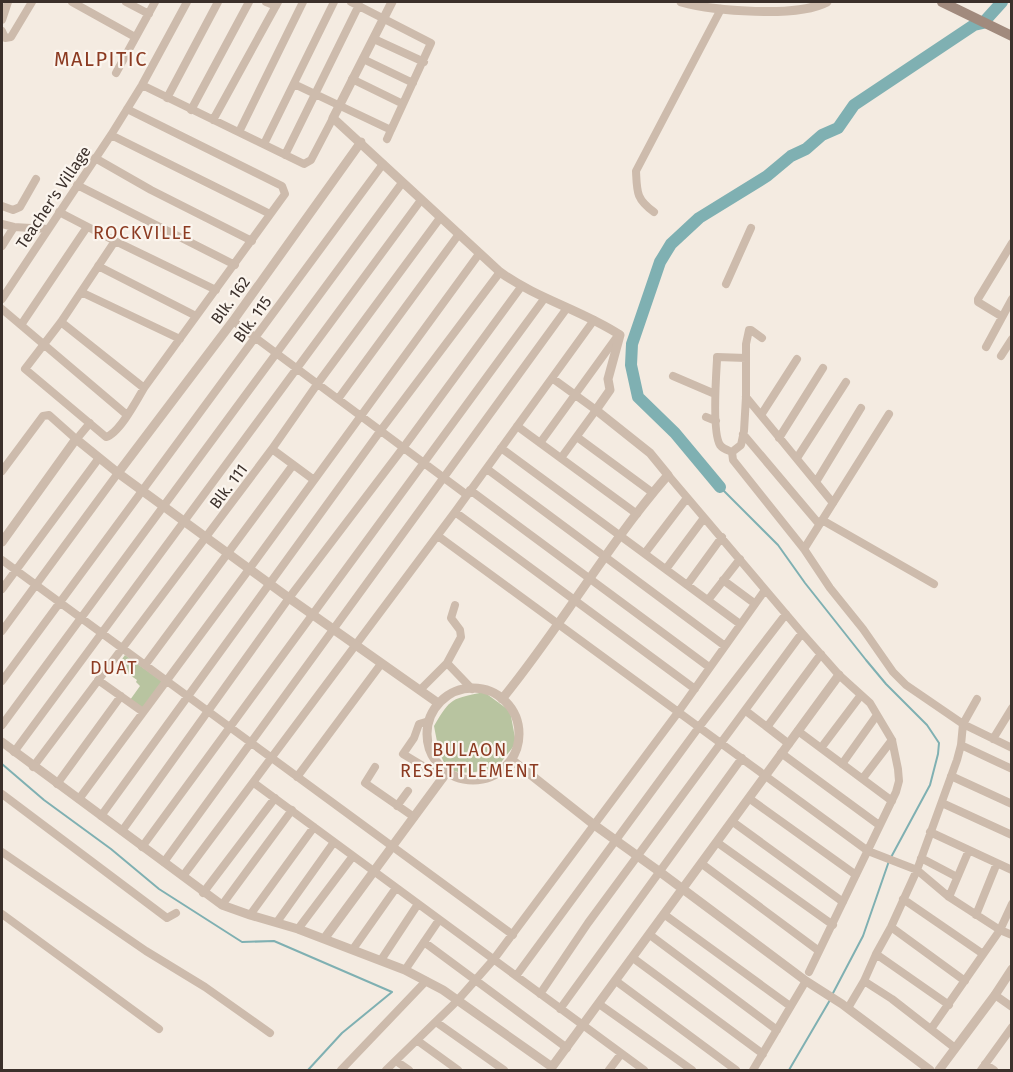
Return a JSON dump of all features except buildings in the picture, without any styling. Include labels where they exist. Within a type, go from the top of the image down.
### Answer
[{"type":"main road","points":[[944,2],[1011,36]]},
{"type":"main road","points":[[952,2],[1011,32]]},
{"type":"street","points":[[2,20],[8,2]]},
{"type":"street","points":[[2,31],[5,38],[9,39],[32,2]]},
{"type":"street","points":[[72,2],[135,37]]},
{"type":"street","points":[[126,2],[149,14]]},
{"type":"street","points":[[116,73],[155,2]]},
{"type":"street","name":"Teacher's Village","points":[[2,299],[111,135],[142,85],[187,2]]},
{"type":"street","points":[[166,98],[218,2]]},
{"type":"street","points":[[191,110],[249,2]]},
{"type":"street","points":[[213,120],[277,4],[266,2]]},
{"type":"street","points":[[239,132],[303,2]]},
{"type":"street","points":[[264,144],[334,2]]},
{"type":"street","points":[[142,85],[304,164],[309,162],[333,118],[392,2]]},
{"type":"street","points":[[681,2],[721,9],[790,10],[814,7],[827,2]]},
{"type":"street","points":[[285,155],[316,93],[355,3],[429,40],[431,46],[387,139]]},
{"type":"street","points":[[654,212],[641,203],[636,171],[721,9]]},
{"type":"street","points":[[374,39],[424,62]]},
{"type":"street","points":[[363,59],[413,83]]},
{"type":"street","points":[[352,80],[403,104]]},
{"type":"street","points":[[294,84],[392,130]]},
{"type":"street","points":[[115,241],[61,322],[26,366],[25,371],[106,437],[109,437],[127,415],[144,388],[285,194],[282,186],[127,109]]},
{"type":"street","points":[[333,118],[500,273],[521,287],[619,334]]},
{"type":"street","points":[[111,135],[270,214]]},
{"type":"street","name":"Blk. 162","points":[[118,473],[233,321],[361,142]]},
{"type":"street","points":[[95,158],[151,190],[252,241]]},
{"type":"street","name":"Blk. 115","points":[[2,681],[383,164]]},
{"type":"street","points":[[2,206],[13,210],[20,207],[36,179]]},
{"type":"street","points":[[2,725],[402,183]]},
{"type":"street","points":[[77,185],[235,265]]},
{"type":"street","points":[[14,752],[421,200]]},
{"type":"street","points":[[59,212],[216,290]]},
{"type":"street","name":"Blk. 111","points":[[33,767],[207,536],[440,218]]},
{"type":"street","points":[[2,224],[14,228],[48,229]]},
{"type":"street","points":[[21,325],[87,227]]},
{"type":"street","points":[[2,246],[14,228]]},
{"type":"street","points":[[726,284],[751,228]]},
{"type":"street","points":[[338,399],[459,234]]},
{"type":"street","points":[[1001,316],[978,302],[978,299],[1011,243]]},
{"type":"street","points":[[79,799],[479,254]]},
{"type":"street","points":[[98,266],[196,316]]},
{"type":"street","points":[[101,816],[381,430],[500,273]]},
{"type":"street","points":[[122,831],[289,598],[404,448],[521,287]]},
{"type":"street","points":[[81,292],[180,339]]},
{"type":"street","points":[[142,847],[544,298]]},
{"type":"street","points":[[986,348],[1011,299]]},
{"type":"street","points":[[164,862],[567,308]]},
{"type":"street","points":[[2,309],[127,415]]},
{"type":"street","points":[[233,321],[404,448],[590,578],[709,667]]},
{"type":"street","points":[[183,876],[438,536],[594,321]]},
{"type":"street","points":[[61,322],[144,388]]},
{"type":"street","points":[[732,452],[741,446],[743,434],[746,344],[750,330],[762,338]]},
{"type":"street","points":[[540,443],[619,334]]},
{"type":"street","points":[[561,458],[610,390],[608,379],[619,334]]},
{"type":"street","points":[[1001,356],[1011,339]]},
{"type":"street","points":[[746,358],[717,357],[715,394],[720,446],[732,452],[735,464],[804,549],[893,672],[920,696],[963,724],[1011,748]]},
{"type":"street","points":[[761,415],[797,359]]},
{"type":"street","points":[[779,438],[823,368]]},
{"type":"street","points":[[673,376],[715,394]]},
{"type":"street","points":[[552,378],[650,453],[802,633],[840,675],[870,703],[892,740],[899,781],[892,801],[809,972]]},
{"type":"street","points":[[797,458],[846,382]]},
{"type":"street","points":[[746,397],[833,503]]},
{"type":"street","points":[[816,482],[861,408]]},
{"type":"street","points":[[804,549],[889,414]]},
{"type":"street","points":[[2,471],[43,416],[49,415],[78,437],[118,473],[354,645],[438,703]]},
{"type":"street","points":[[706,417],[716,421]]},
{"type":"street","points":[[2,542],[90,423]]},
{"type":"street","points":[[518,426],[637,514]]},
{"type":"street","points":[[743,434],[821,522],[934,584]]},
{"type":"street","points":[[577,438],[653,493]]},
{"type":"street","points":[[272,448],[314,480]]},
{"type":"street","points":[[501,448],[740,624]]},
{"type":"street","points":[[2,590],[99,458]]},
{"type":"street","points":[[144,665],[293,465]]},
{"type":"street","points":[[487,469],[725,646]]},
{"type":"street","points":[[2,631],[118,473]]},
{"type":"street","points":[[502,699],[621,535],[668,475]]},
{"type":"street","points":[[645,553],[687,498]]},
{"type":"street","points":[[455,512],[695,689]]},
{"type":"street","points":[[666,569],[704,518]]},
{"type":"street","points":[[438,536],[868,851],[917,870],[949,897],[999,930],[1011,935]]},
{"type":"street","points":[[687,585],[722,537]]},
{"type":"street","points":[[708,600],[740,559]]},
{"type":"street","points":[[2,560],[513,935]]},
{"type":"street","points":[[723,580],[754,603]]},
{"type":"street","points":[[386,1071],[457,1001],[513,935],[593,824],[679,711],[765,590]]},
{"type":"street","points":[[420,690],[447,663],[460,637],[460,630],[451,618],[455,605]]},
{"type":"street","points":[[516,976],[699,727],[786,614]]},
{"type":"street","points":[[540,994],[588,923],[802,633]]},
{"type":"street","points":[[767,727],[822,654]]},
{"type":"street","points":[[447,663],[472,689]]},
{"type":"street","points":[[297,777],[381,664]]},
{"type":"street","points":[[2,742],[222,905],[298,929],[405,970],[443,990],[551,1069],[840,675]]},
{"type":"street","points":[[98,680],[143,712]]},
{"type":"street","points":[[429,721],[419,724],[414,738],[403,754],[445,775],[466,780],[484,780],[498,774],[512,760],[519,741],[517,722],[511,708],[502,699],[481,688],[451,693],[438,703],[429,721],[429,743],[445,775]]},
{"type":"street","points":[[821,748],[861,695]]},
{"type":"street","points":[[57,784],[121,696]]},
{"type":"street","points":[[845,1006],[864,981],[917,870],[962,745],[963,724],[977,699]]},
{"type":"street","points":[[993,739],[1011,708]]},
{"type":"street","points":[[746,711],[789,744]]},
{"type":"street","points":[[843,764],[877,714]]},
{"type":"street","points":[[798,731],[892,801]]},
{"type":"street","points":[[863,778],[892,740]]},
{"type":"street","points":[[962,745],[1011,769]]},
{"type":"street","points":[[781,753],[879,825]]},
{"type":"street","points":[[560,1008],[742,758]]},
{"type":"street","points":[[512,760],[593,824],[845,1006],[930,1071]]},
{"type":"street","points":[[375,767],[365,783],[414,817]]},
{"type":"street","points":[[324,939],[445,775]]},
{"type":"street","points":[[951,776],[1011,804]]},
{"type":"street","points":[[254,783],[644,1071]]},
{"type":"street","points":[[397,806],[408,791]]},
{"type":"street","points":[[2,794],[168,918],[176,913]]},
{"type":"street","points":[[203,892],[275,798]]},
{"type":"street","points":[[750,799],[856,875]]},
{"type":"street","points":[[942,802],[1011,835]]},
{"type":"street","points":[[222,905],[292,810]]},
{"type":"street","points":[[733,822],[843,902]]},
{"type":"street","points":[[250,915],[314,827]]},
{"type":"street","points":[[930,832],[1011,870]]},
{"type":"street","points":[[277,922],[334,842]]},
{"type":"street","points":[[718,843],[833,925]]},
{"type":"street","points":[[949,897],[969,850]]},
{"type":"street","points":[[2,852],[270,1033]]},
{"type":"street","points":[[298,929],[353,856]]},
{"type":"street","points":[[921,858],[957,877]]},
{"type":"street","points":[[976,915],[997,863]]},
{"type":"street","points":[[702,864],[819,951]]},
{"type":"street","points":[[353,950],[396,888]]},
{"type":"street","points":[[903,899],[983,954]]},
{"type":"street","points":[[381,960],[418,904]]},
{"type":"street","points":[[931,1029],[999,930],[1011,904]]},
{"type":"street","points":[[2,914],[159,1029]]},
{"type":"street","points":[[665,915],[790,1006]]},
{"type":"street","points":[[405,970],[439,920]]},
{"type":"street","points":[[891,927],[965,981]]},
{"type":"street","points":[[650,935],[777,1030]]},
{"type":"street","points":[[424,942],[567,1048]]},
{"type":"street","points":[[876,954],[949,1005]]},
{"type":"street","points":[[633,958],[763,1054]]},
{"type":"street","points":[[939,1071],[995,995],[1011,969]]},
{"type":"street","points":[[341,1071],[426,981]]},
{"type":"street","points":[[616,981],[736,1071]]},
{"type":"street","points":[[864,981],[892,999],[955,1048]]},
{"type":"street","points":[[753,1071],[804,984]]},
{"type":"street","points":[[995,995],[1011,1007]]},
{"type":"street","points":[[599,1004],[692,1071]]},
{"type":"street","points":[[436,1022],[504,1071]]},
{"type":"street","points":[[994,1071],[983,1067],[1011,1028]]},
{"type":"street","points":[[418,1041],[458,1071]]},
{"type":"street","points":[[609,1071],[621,1054]]},
{"type":"street","points":[[396,1061],[409,1071]]},
{"type":"green space","points":[[125,655],[163,682],[143,709],[130,700],[140,686],[137,680],[117,666]]},
{"type":"green space","points":[[484,692],[510,711],[516,743],[496,769],[457,772],[450,769],[441,755],[434,726],[444,709],[453,701]]},
{"type":"waterway","points":[[720,487],[675,433],[638,397],[631,365],[632,344],[660,262],[671,244],[699,218],[767,176],[822,135],[838,128],[854,105],[974,25],[983,23],[1002,2]]},
{"type":"waterway","points":[[720,487],[778,545],[866,660],[886,684],[927,725],[939,743],[930,785],[889,861],[863,936],[832,995]]},
{"type":"waterway","points":[[2,764],[44,800],[111,849],[159,889],[242,942],[274,941],[392,992],[342,1033],[308,1070]]},
{"type":"waterway","points":[[789,1070],[830,1000]]},
{"type":"district","name":"MALPITIC","points":[[101,59]]},
{"type":"district","name":"ROCKVILLE","points":[[143,233]]},
{"type":"district","name":"DUAT","points":[[114,668]]},
{"type":"district","name":"BULAON RESETTLEMENT","points":[[470,760]]}]
